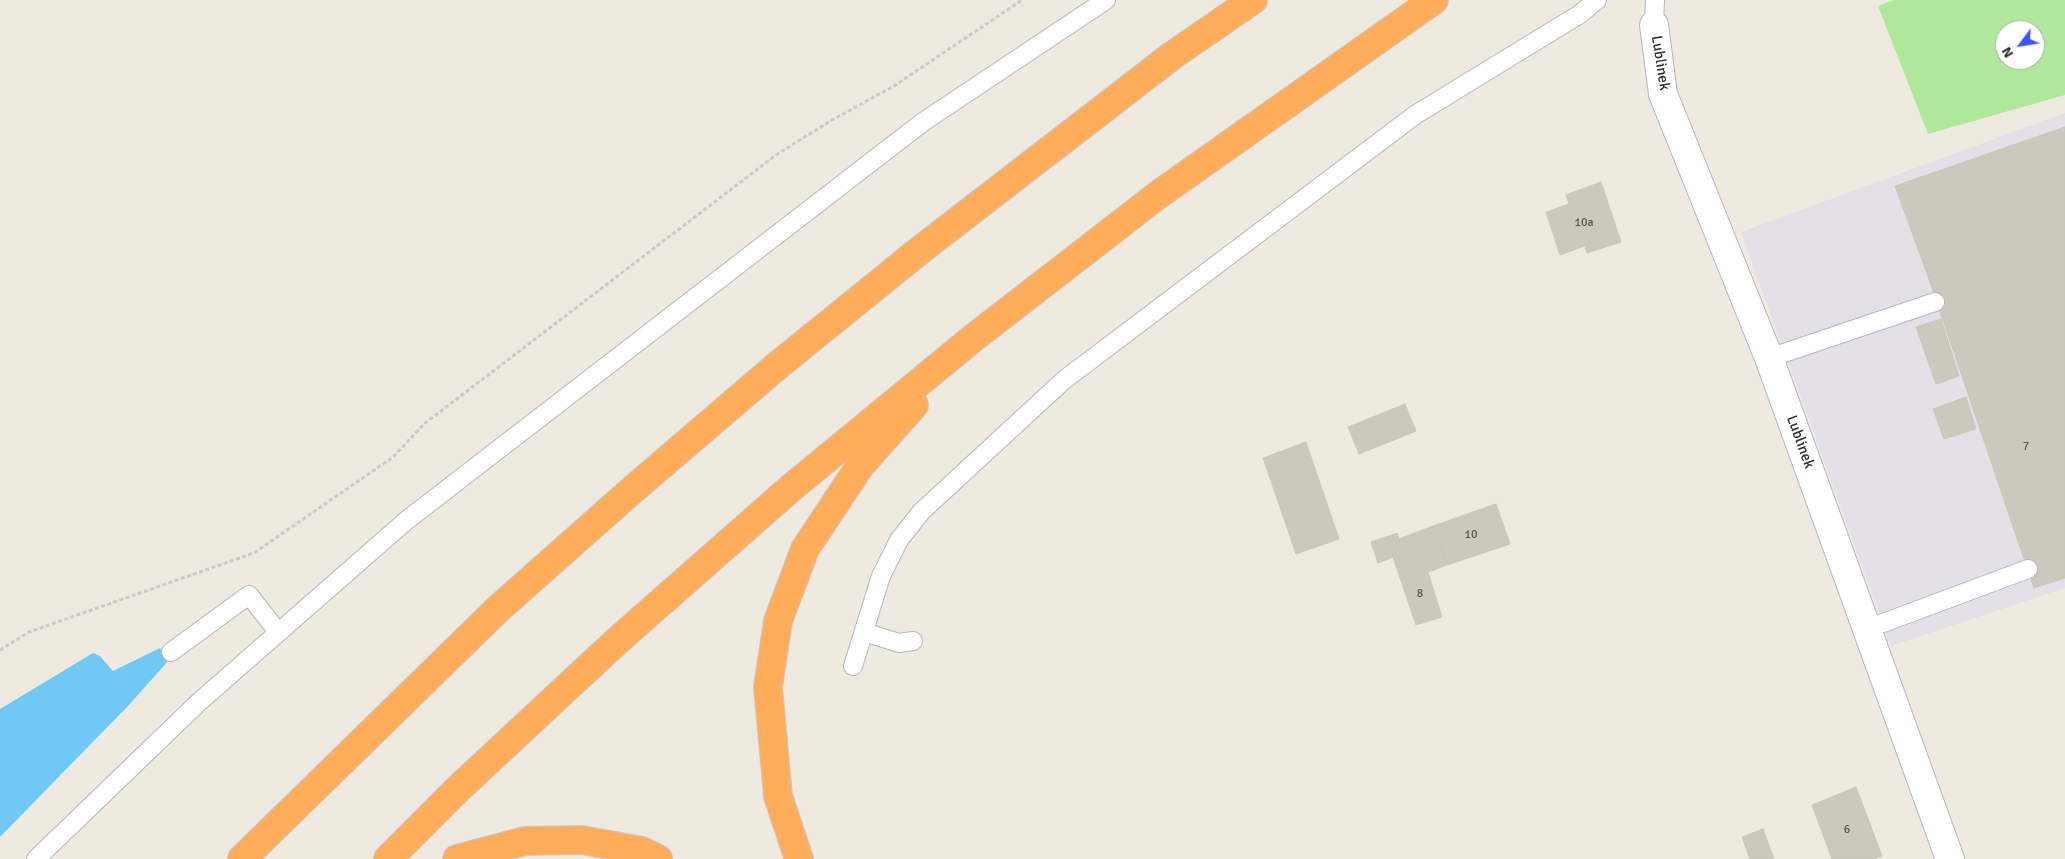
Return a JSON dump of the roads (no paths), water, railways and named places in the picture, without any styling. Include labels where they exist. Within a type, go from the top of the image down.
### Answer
[{"type":"highway","points":[[242,859],[498,608],[777,366],[919,251],[1173,55],[1252,0]]},
{"type":"highway","points":[[388,859],[459,788],[617,641],[791,488],[972,339],[1158,196],[1434,0]]},
{"type":"highway","points":[[800,859],[778,796],[768,687],[778,622],[805,549],[860,466],[972,339]]},
{"type":"highway","points":[[456,859],[525,841],[582,840],[642,851],[658,859]]},
{"type":"street","name":"Lublinek","points":[[1654,13],[1663,94],[1770,358],[1950,859]]},
{"type":"lane","points":[[36,859],[199,702],[407,520],[915,128],[1106,0]]},
{"type":"lane","points":[[853,666],[881,576],[899,540],[921,512],[1064,380],[1415,115],[1580,14],[1597,0]]},
{"type":"lane","points":[[1770,358],[1934,302]]},
{"type":"lane","points":[[1867,629],[2028,568]]},
{"type":"lane","points":[[171,652],[249,595],[278,632]]},
{"type":"lane","points":[[864,632],[899,643],[913,641]]},
{"type":"water","points":[[160,648],[169,660],[128,706],[0,837],[0,709],[93,653],[100,656],[113,671]]}]
